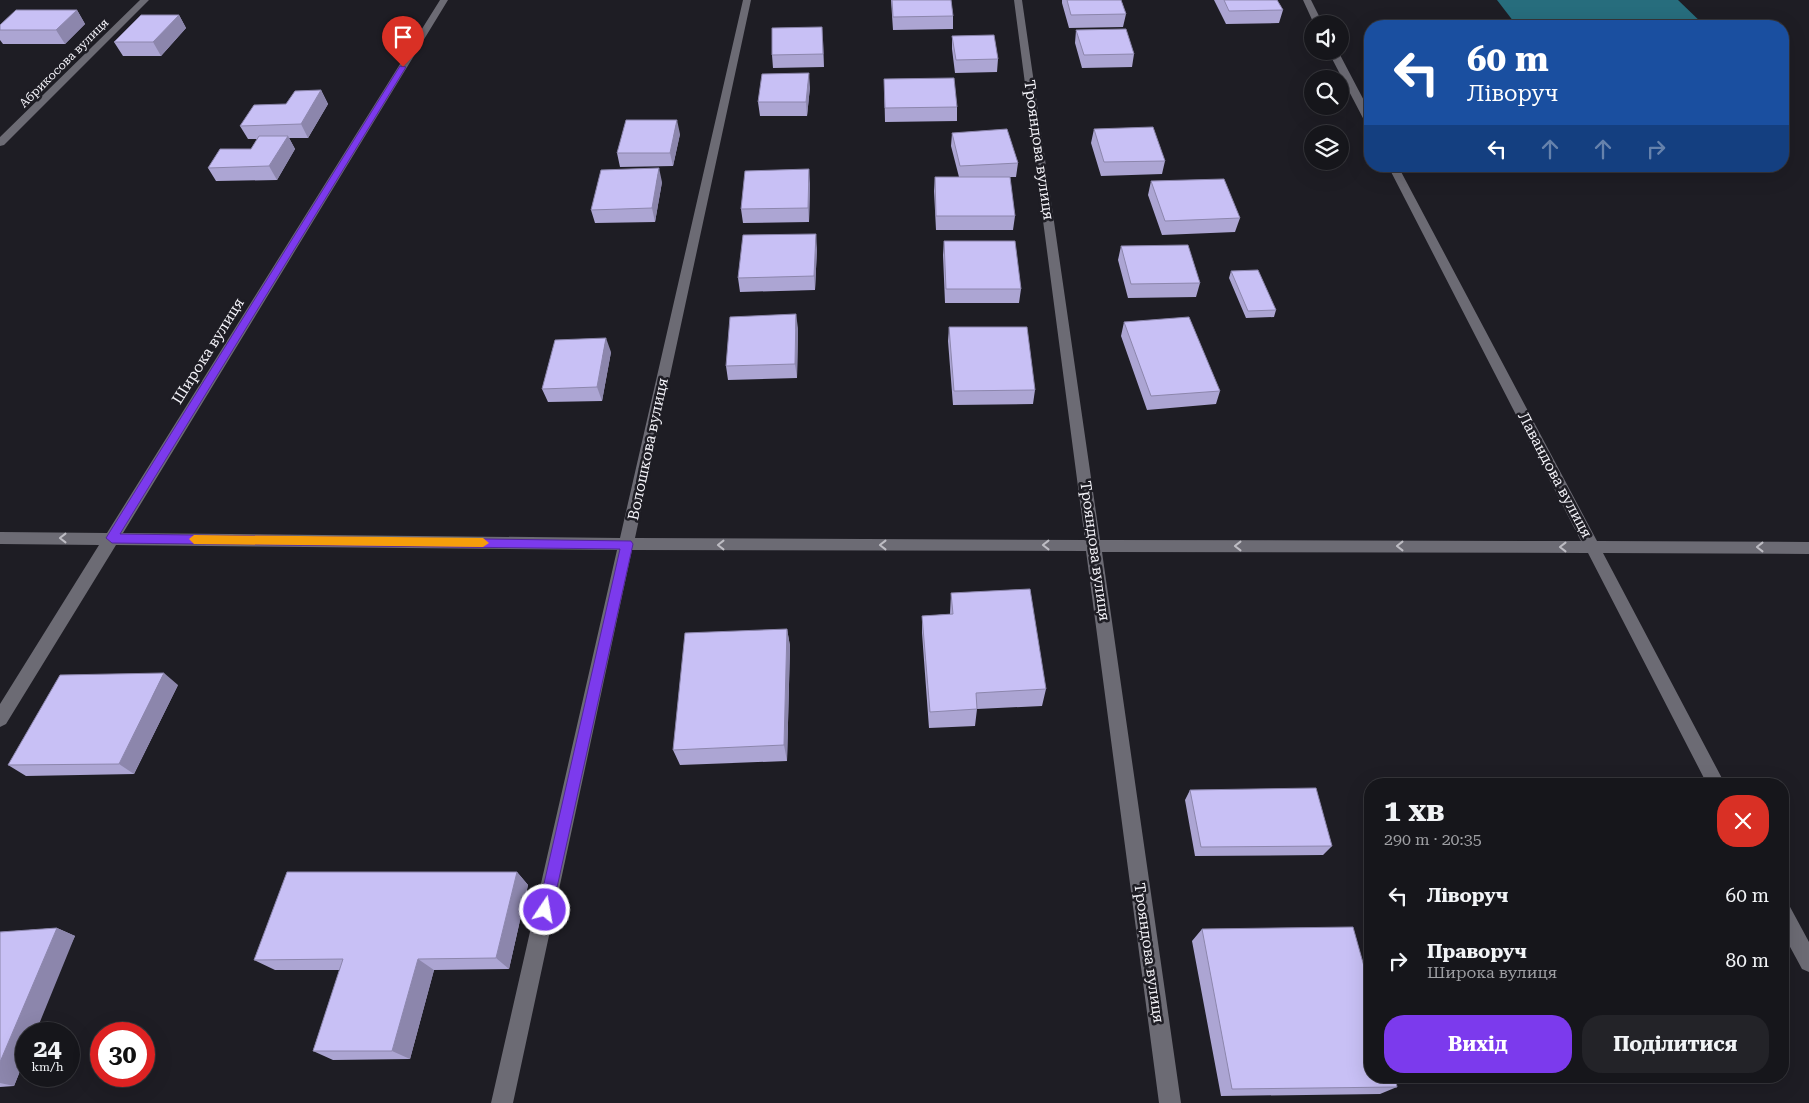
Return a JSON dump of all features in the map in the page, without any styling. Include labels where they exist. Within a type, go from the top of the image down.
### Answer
[{"type":"street","name":"Абрикосова вулиця","points":[[0,143],[145,0]]},
{"type":"street","name":"Широка вулиця","points":[[0,719],[444,0]]},
{"type":"street","name":"Волошкова вулиця","points":[[502,1103],[747,0]]},
{"type":"street","name":"Трояндова вулиця","points":[[1018,0],[1170,1103]]},
{"type":"street","points":[[1307,0],[1314,15]]},
{"type":"street","points":[[1338,60],[1364,110]]},
{"type":"street","name":"Лавандова вулиця","points":[[1396,172],[1713,778]]},
{"type":"street","points":[[0,538],[627,544],[1809,548]]},
{"type":"street","points":[[1789,925],[1809,962]]},
{"type":"water","points":[[1497,0],[1678,0],[1699,20],[1512,20]]},
{"type":"building","points":[[892,0],[951,0],[953,16],[893,17]]},
{"type":"building","points":[[1067,0],[1121,0],[1126,14],[1071,15]]},
{"type":"building","points":[[1224,0],[1277,0],[1283,10],[1229,11]]},
{"type":"building","points":[[16,10],[77,10],[56,30],[0,30],[0,25]]},
{"type":"building","points":[[141,15],[179,15],[153,42],[114,42]]},
{"type":"building","points":[[822,27],[823,54],[772,55],[772,28]]},
{"type":"building","points":[[1126,29],[1134,54],[1084,55],[1076,30]]},
{"type":"building","points":[[994,35],[998,59],[956,60],[952,36]]},
{"type":"building","points":[[809,73],[806,102],[758,102],[762,74]]},
{"type":"building","points":[[954,78],[957,107],[885,108],[884,79]]},
{"type":"building","points":[[321,90],[301,124],[240,126],[254,105],[286,104],[295,91]]},
{"type":"building","points":[[626,120],[677,120],[670,153],[617,153]]},
{"type":"building","points":[[1153,127],[1165,161],[1104,162],[1094,129]]},
{"type":"building","points":[[1007,129],[1018,163],[960,166],[952,133]]},
{"type":"building","points":[[259,136],[288,136],[269,166],[208,168],[220,149],[251,149]]},
{"type":"building","points":[[659,168],[652,208],[591,210],[601,170]]},
{"type":"building","points":[[809,169],[808,208],[741,209],[745,171]]},
{"type":"building","points":[[935,177],[1010,177],[1015,216],[936,216]]},
{"type":"building","points":[[1224,179],[1240,218],[1165,221],[1151,181]]},
{"type":"building","points":[[816,234],[814,276],[738,278],[743,235]]},
{"type":"building","points":[[944,241],[1015,241],[1021,289],[946,289]]},
{"type":"building","points":[[1188,245],[1200,283],[1131,284],[1121,246]]},
{"type":"building","points":[[1258,270],[1276,310],[1248,311],[1231,271]]},
{"type":"building","points":[[796,314],[795,364],[726,366],[730,317]]},
{"type":"building","points":[[1189,317],[1220,391],[1151,396],[1124,322]]},
{"type":"building","points":[[949,327],[1027,327],[1035,390],[954,391]]},
{"type":"building","points":[[606,338],[597,387],[542,389],[555,340]]},
{"type":"building","points":[[1030,589],[1046,689],[976,693],[977,709],[930,712],[922,616],[953,614],[951,593]]},
{"type":"building","points":[[787,629],[784,745],[673,750],[685,633]]},
{"type":"building","points":[[164,673],[119,764],[8,765],[60,675]]},
{"type":"building","points":[[1316,788],[1332,846],[1201,847],[1190,790]]},
{"type":"building","points":[[287,872],[517,872],[496,958],[418,959],[392,1051],[313,1051],[343,959],[254,960]]},
{"type":"building","points":[[1353,927],[1364,966],[1364,1083],[1396,1083],[1397,1087],[1232,1089],[1202,929]]},
{"type":"building","points":[[57,928],[17,1022],[15,1022],[15,1027],[0,1062],[0,932]]},
{"type":"slow traffic","points":[[194,539],[483,543]]},
{"type":"route","points":[[403,67],[112,538],[627,544],[545,910]]}]
